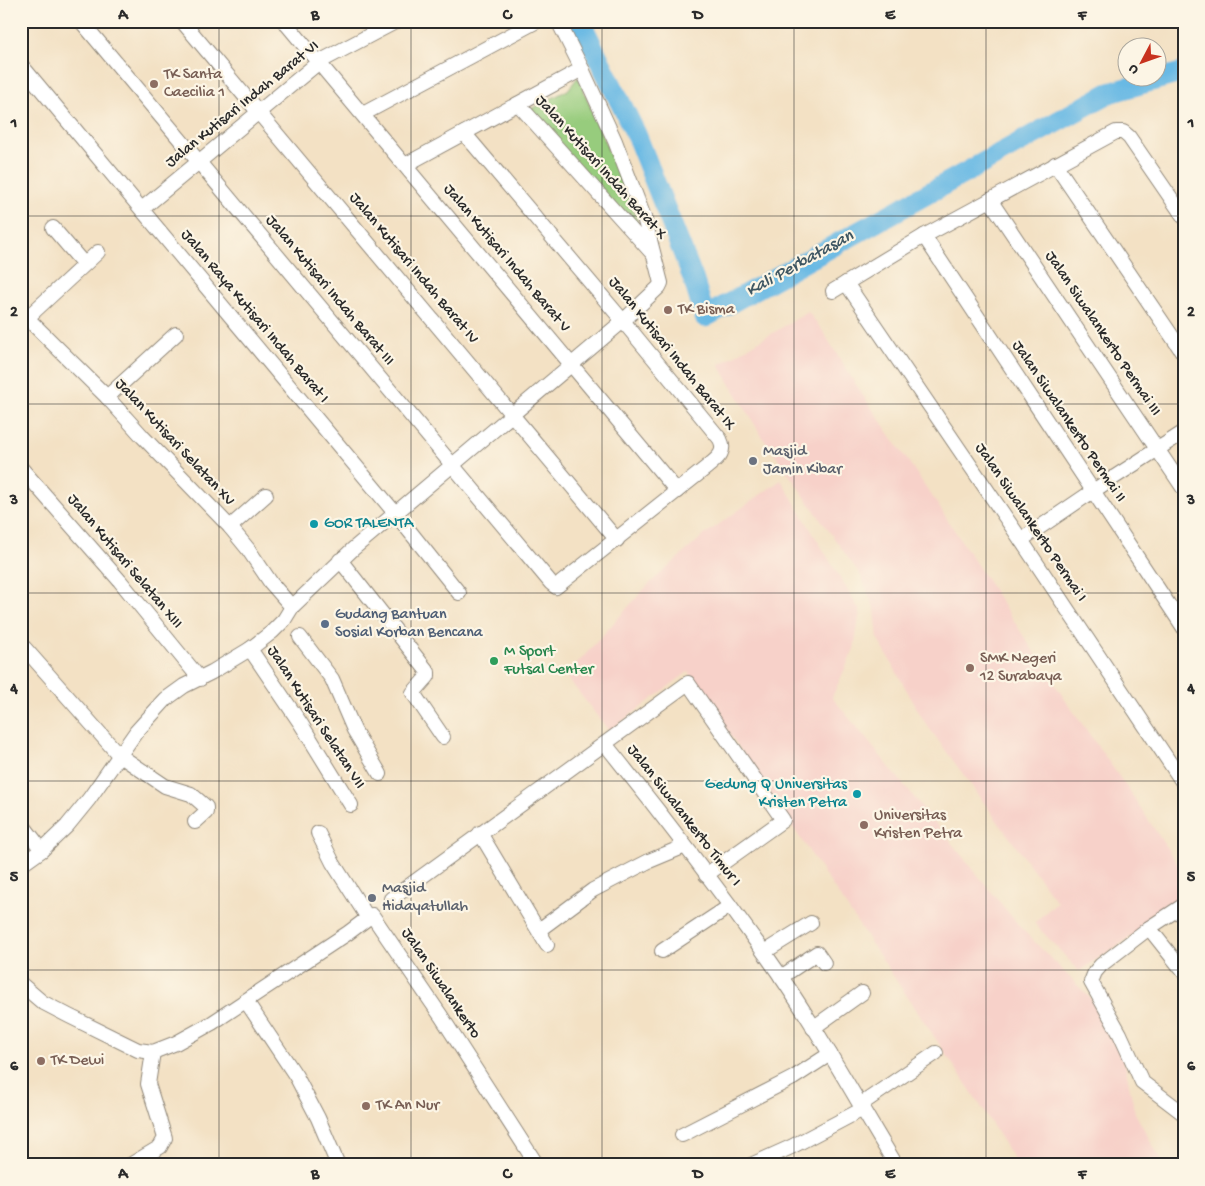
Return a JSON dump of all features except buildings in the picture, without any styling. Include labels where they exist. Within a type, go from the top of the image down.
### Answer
[{"type":"street","name":"Jalan Kutisari Indah Barat III","points":[[81,21],[551,584]]},
{"type":"street","name":"Jalan Kutisari Indah Barat IV","points":[[182,21],[617,540]]},
{"type":"street","name":"Jalan Kutisari Indah Barat V","points":[[284,21],[677,491]]},
{"type":"street","name":"Jalan Kutisari Indah Barat V","points":[[299,21],[308,49]]},
{"type":"street","name":"Jalan Kutisari Indah Barat VI","points":[[142,209],[319,62],[396,21]]},
{"type":"street","points":[[363,114],[537,21]]},
{"type":"street","points":[[558,21],[622,158],[644,217],[655,256]]},
{"type":"street","name":"Jalan Raya Kutisari Indah Barat I","points":[[21,65],[395,513],[459,593]]},
{"type":"street","points":[[405,165],[582,69]]},
{"type":"street","name":"Jalan Kutisari Indah Barat X","points":[[518,104],[655,256]]},
{"type":"street","points":[[832,291],[924,236],[1116,132],[1123,132],[1129,137],[1184,217]]},
{"type":"street","name":"Jalan Kutisari Indah Barat IX","points":[[464,133],[623,320],[723,445],[722,452],[718,457],[617,540],[560,585],[555,587],[551,584]]},
{"type":"street","points":[[1055,164],[1184,354]]},
{"type":"street","name":"Jalan Siwalankerto Permai III","points":[[990,200],[1184,489]]},
{"type":"street","points":[[53,228],[83,263]]},
{"type":"street","name":"Jalan Siwalankerto Permai II","points":[[924,236],[1184,628]]},
{"type":"street","points":[[24,315],[98,252]]},
{"type":"street","name":"Jalan Kutisari Selatan VII","points":[[21,865],[42,850],[72,819],[136,732],[166,698],[250,649],[284,620],[292,606],[340,560],[623,320],[660,285],[655,256]]},
{"type":"street","name":"Jalan Siwalankerto Permai I","points":[[846,283],[1184,784]]},
{"type":"street","name":"Jalan Kutisari Selatan XV","points":[[24,315],[107,397],[142,437],[230,527],[248,549],[271,583],[292,606]]},
{"type":"street","points":[[107,397],[176,334]]},
{"type":"street","points":[[1021,540],[1184,432]]},
{"type":"street","name":"Jalan Kutisari Selatan XIII","points":[[21,468],[120,581],[200,679]]},
{"type":"street","points":[[230,527],[266,495]]},
{"type":"street","points":[[340,560],[428,672],[428,676],[413,693],[443,737]]},
{"type":"street","points":[[284,620],[332,679],[354,730],[380,774]]},
{"type":"street","points":[[21,644],[119,755],[165,786],[191,794],[203,803],[206,807],[206,812],[196,822]]},
{"type":"street","name":"Jalan Kutisari Selatan VII","points":[[250,649],[302,724],[351,805]]},
{"type":"street","points":[[605,744],[688,683],[690,684],[783,820],[706,875]]},
{"type":"street","name":"Jalan Siwalankerto Timur I","points":[[370,917],[388,901],[480,833],[605,744],[658,809],[764,952],[830,1054],[896,1165]]},
{"type":"street","points":[[21,823],[42,850]]},
{"type":"street","name":"Jalan Siwalankerto","points":[[318,833],[333,864],[425,992],[537,1165]]},
{"type":"street","points":[[480,833],[547,945]]},
{"type":"street","points":[[539,930],[601,885],[649,861],[685,846]]},
{"type":"street","points":[[1184,905],[1101,965],[1095,972],[1091,982],[1120,1034],[1142,1082],[1184,1114]]},
{"type":"street","points":[[662,950],[730,906]]},
{"type":"street","points":[[21,984],[42,1002],[69,1016],[138,1050],[153,1052],[176,1043],[212,1023],[370,917]]},
{"type":"street","points":[[764,952],[811,923]]},
{"type":"street","points":[[1150,928],[1184,972]]},
{"type":"street","points":[[781,978],[817,953],[824,963]]},
{"type":"street","points":[[813,1028],[862,993]]},
{"type":"street","points":[[246,1001],[296,1076],[318,1118],[338,1165]]},
{"type":"street","points":[[130,1165],[160,1147],[165,1138],[148,1084],[153,1052]]},
{"type":"street","points":[[751,1165],[791,1147],[861,1107],[936,1053]]},
{"type":"street","points":[[682,1135],[793,1078],[830,1054]]},
{"type":"shaded area","name":"SMK Negeri 12 Surabaya","points":[[808,312],[822,330],[858,388],[932,496],[1064,698],[1130,792],[1184,874],[1184,902],[1079,971],[1034,923],[1057,902],[924,721],[878,639],[875,610],[861,576],[763,438],[719,365]]},
{"type":"shaded area","name":"Universitas Kristen Petra","points":[[781,480],[860,611],[854,649],[832,697],[1021,928],[1097,1005],[1120,1040],[1135,1113],[1164,1165],[1017,1165],[977,1100],[688,672],[609,731],[566,676],[647,586],[704,535]]},
{"type":"green space","points":[[578,77],[644,237],[527,111],[568,90]]},
{"type":"waterway","name":"Kali Perbatasan","points":[[580,21],[636,134],[693,278],[705,317],[1109,93],[1184,72]]},
{"type":"place","name":"TK Santa Caecilia 1","points":[[154,84]]},
{"type":"place","name":"TK Bisma","points":[[668,310]]},
{"type":"place","name":"Masjid Jamin Kibar","points":[[753,461]]},
{"type":"place","name":"GOR TALENTA","points":[[314,524]]},
{"type":"place","name":"Gudang Bantuan Sosial Korban Bencana","points":[[325,624]]},
{"type":"place","name":"M Sport Futsal Center","points":[[494,661]]},
{"type":"place","name":"SMK Negeri 12 Surabaya","points":[[970,668]]},
{"type":"place","name":"Gedung Q Universitas Kristen Petra","points":[[857,794]]},
{"type":"place","name":"Universitas Kristen Petra","points":[[864,825]]},
{"type":"place","name":"Masjid Hidayatullah","points":[[372,898]]},
{"type":"place","name":"TK Dewi","points":[[41,1061]]},
{"type":"place","name":"TK An Nur","points":[[366,1106]]}]
